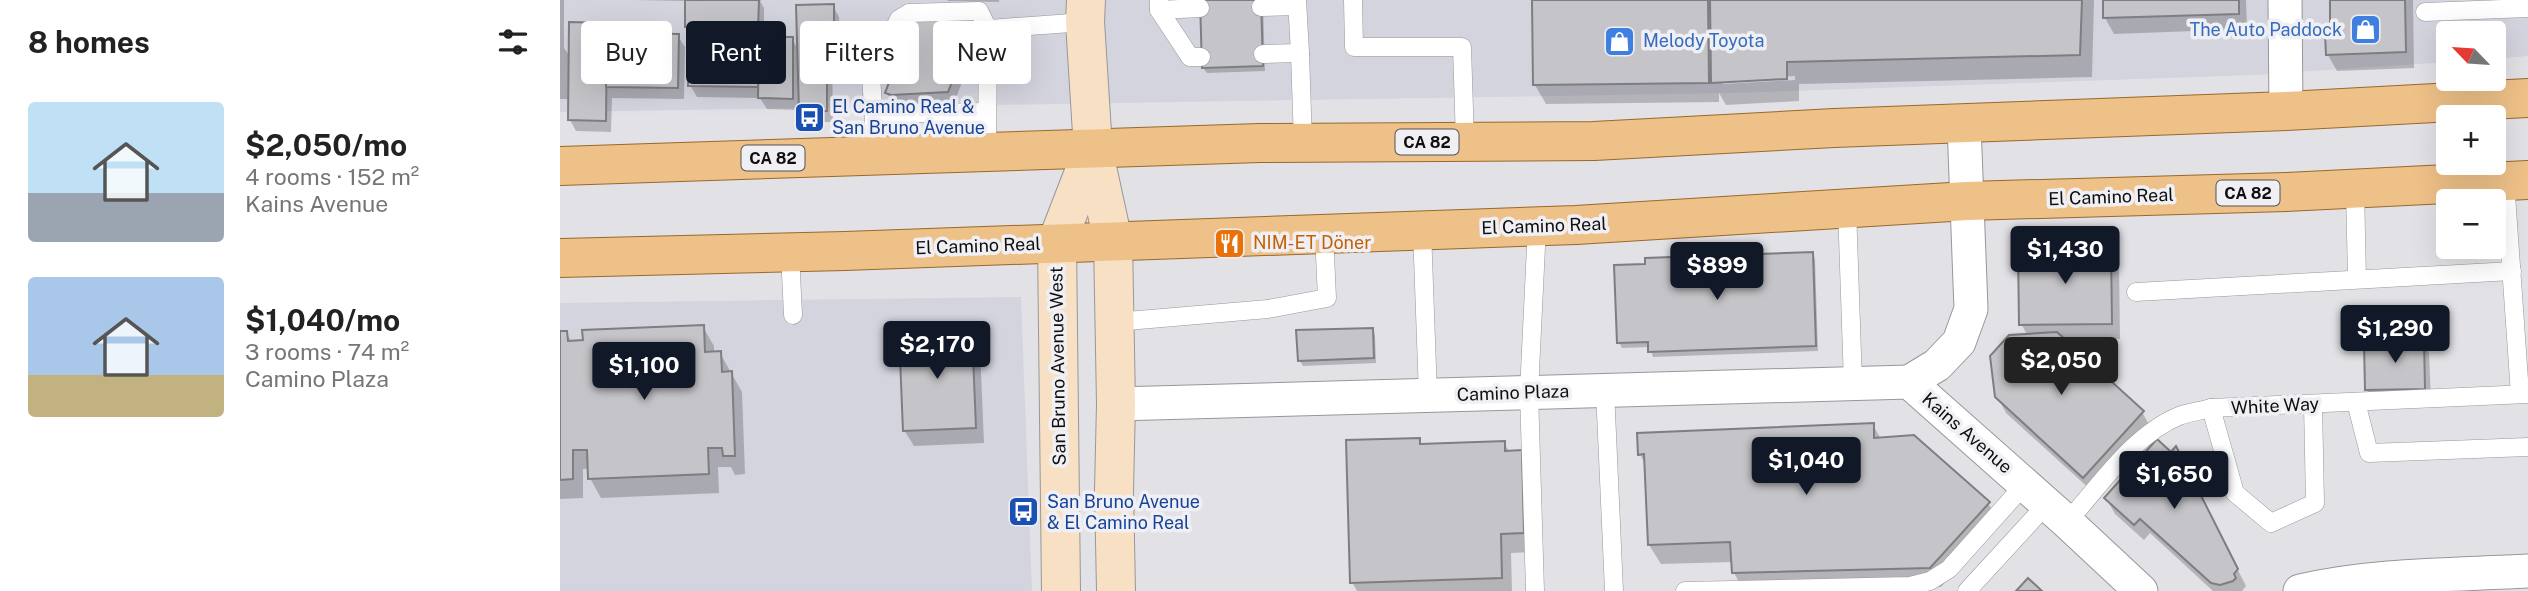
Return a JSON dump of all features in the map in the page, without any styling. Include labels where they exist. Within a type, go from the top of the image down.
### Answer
[{"type":"main road","name":"San Bruno Avenue West","points":[[1086,11],[1093,149],[1113,241],[1116,591]]},
{"type":"main road","name":"CA 82","points":[[560,166],[1303,143],[1594,141],[2528,98]]},
{"type":"main road","name":"San Bruno Avenue West","points":[[1061,591],[1057,242],[1093,149]]},
{"type":"main road","name":"El Camino Real","points":[[560,258],[790,253],[1537,226],[1967,201],[2355,189],[2517,180]]},
{"type":"street","points":[[2285,0],[2286,111]]},
{"type":"street","name":"Kains Avenue","points":[[1964,124],[1970,309],[1959,342],[1937,365],[1909,382],[2047,503],[2141,591]]},
{"type":"street","name":"Camino Plaza","points":[[1116,404],[1909,382]]},
{"type":"street","points":[[2300,591],[2333,583],[2376,579],[2528,571]]},
{"type":"lane","points":[[1353,0],[1354,47],[1462,47],[1465,142]]},
{"type":"lane","points":[[1161,3],[1200,8]]},
{"type":"lane","points":[[1161,3],[1190,57],[1201,57]]},
{"type":"lane","points":[[1261,6],[1297,3],[1303,143]]},
{"type":"lane","points":[[2425,12],[2528,8]]},
{"type":"lane","points":[[876,155],[871,75],[899,19],[909,13],[979,10],[984,21]]},
{"type":"lane","points":[[1031,21],[1086,11]]},
{"type":"lane","points":[[1263,54],[1300,53]]},
{"type":"lane","points":[[987,84],[987,152]]},
{"type":"lane","points":[[873,114],[986,112]]},
{"type":"lane","points":[[2517,180],[2512,271],[2524,394]]},
{"type":"lane","points":[[2355,189],[2357,279]]},
{"type":"lane","points":[[1847,208],[1853,383]]},
{"type":"lane","points":[[1535,591],[1530,392],[1537,226]]},
{"type":"lane","points":[[1422,230],[1428,395]]},
{"type":"lane","points":[[1115,322],[1268,309],[1327,298],[1324,234]]},
{"type":"lane","points":[[790,253],[793,315]]},
{"type":"lane","points":[[2136,292],[2512,271]]},
{"type":"lane","points":[[1605,390],[1614,591]]},
{"type":"lane","name":"White Way","points":[[1685,591],[1910,586],[1930,581],[2159,426],[2180,415],[2211,408],[2524,394]]},
{"type":"lane","points":[[2356,402],[2370,453],[2528,447]]},
{"type":"lane","points":[[2211,408],[2235,493],[2271,523],[2315,503],[2313,404]]},
{"type":"lane","points":[[1966,591],[2047,503]]},
{"type":"shaded area","points":[[560,0],[2528,0],[2528,56],[2506,58],[2506,21],[2436,21],[2436,63],[2254,75],[1736,93],[560,112]]},
{"type":"shaded area","points":[[1021,297],[1032,591],[560,591],[560,303]]},
{"type":"building","points":[[685,0],[759,0],[758,21],[686,21],[685,27]]},
{"type":"building","points":[[1200,0],[1261,0],[1263,66],[1202,68]]},
{"type":"building","name":"Melody Toyota","points":[[1532,0],[1708,0],[1709,83],[1533,85]]},
{"type":"building","points":[[1710,0],[2082,0],[2080,55],[1787,62],[1787,79],[1711,83]]},
{"type":"building","points":[[2103,0],[2239,0],[2239,14],[2103,18]]},
{"type":"building","points":[[2330,0],[2405,0],[2406,52],[2326,55],[2325,33],[2330,33]]},
{"type":"building","points":[[834,4],[834,21],[800,21],[800,84],[827,84],[827,111],[799,111],[796,5]]},
{"type":"building","points":[[977,18],[976,21],[933,21],[933,84],[951,84],[948,92],[885,93],[888,84],[919,84],[919,21],[913,20]]},
{"type":"building","points":[[569,22],[581,22],[581,84],[606,84],[606,121],[568,120]]},
{"type":"building","points":[[672,34],[679,34],[678,88],[606,87],[606,84],[672,84]]},
{"type":"building","points":[[786,37],[793,37],[793,99],[758,98],[758,84],[786,84]]},
{"type":"building","points":[[688,84],[758,84],[758,87]]},
{"type":"building","points":[[2111,248],[2112,324],[2019,325],[2018,249]]},
{"type":"building","points":[[1813,252],[1816,346],[1648,352],[1648,342],[1617,343],[1614,265],[1645,264],[1645,258]]},
{"type":"building","points":[[704,325],[705,352],[721,351],[722,372],[732,371],[735,456],[723,456],[722,448],[708,448],[709,474],[588,479],[587,450],[573,450],[573,479],[560,480],[560,331],[567,331],[568,341],[583,340],[582,330]]},
{"type":"building","points":[[1373,328],[1374,358],[1298,361],[1296,330]]},
{"type":"building","points":[[972,331],[976,428],[903,431],[899,334]]},
{"type":"building","points":[[2057,332],[2144,411],[2083,478],[1995,397],[1990,356],[2009,335]]},
{"type":"building","points":[[2424,340],[2425,389],[2365,390],[2364,342]]},
{"type":"building","points":[[1874,423],[1874,438],[1914,435],[1990,502],[1930,568],[1732,573],[1730,542],[1648,545],[1644,454],[1638,455],[1637,433]]},
{"type":"building","points":[[1420,438],[1420,444],[1505,441],[1505,451],[1522,450],[1524,533],[1501,534],[1502,578],[1350,583],[1346,440]]},
{"type":"building","points":[[2157,439],[2171,452],[2176,446],[2238,569],[2233,581],[2220,585],[2211,583],[2140,519],[2134,525],[2104,498]]},
{"type":"building","points":[[2028,578],[2042,591],[2016,591]]},
{"type":"place","name":"The Auto Paddock","points":[[2365,30]]},
{"type":"place","name":"Melody Toyota","points":[[1620,41]]},
{"type":"place","name":"El Camino Real & San Bruno Avenue","points":[[809,117]]},
{"type":"place","name":"NIM-ET Döner","points":[[1230,243]]},
{"type":"place","name":"San Bruno Avenue & El Camino Real","points":[[1024,512]]}]
